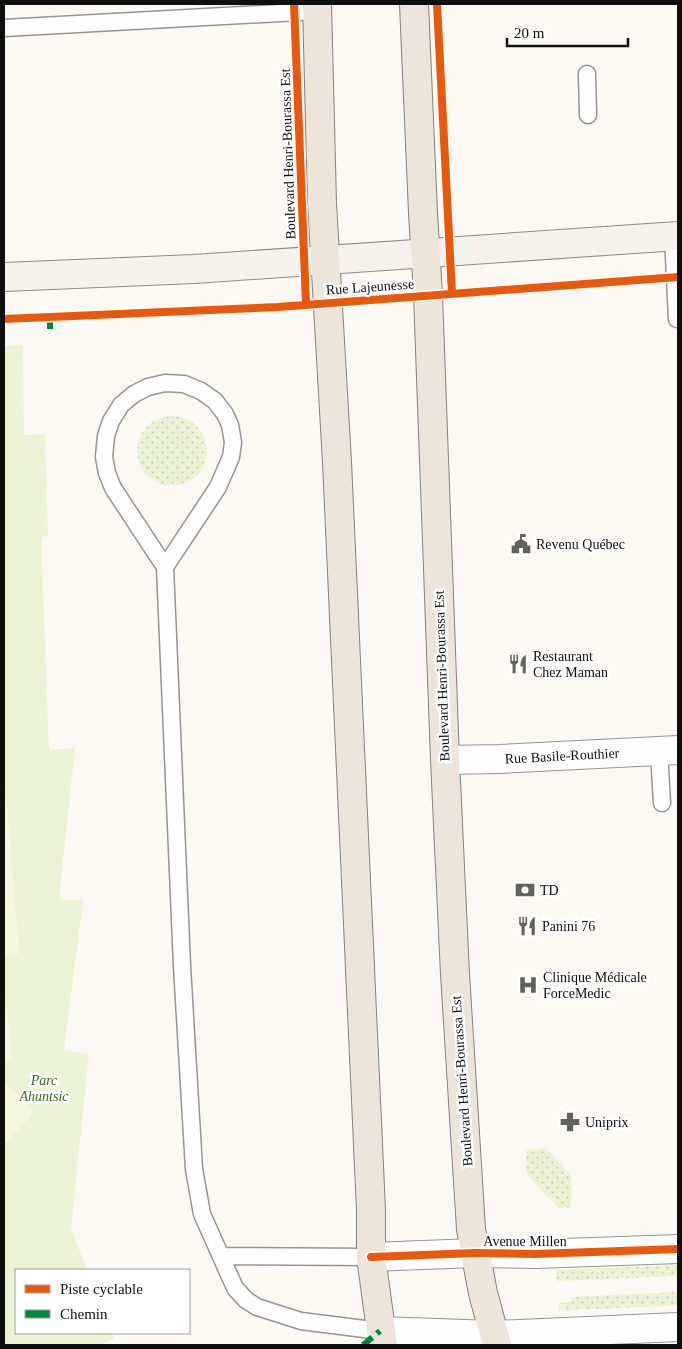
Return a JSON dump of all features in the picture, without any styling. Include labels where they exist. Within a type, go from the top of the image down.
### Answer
[{"type":"main road","name":"Boulevard Henri-Bourassa Est","points":[[414,4],[428,295],[445,760],[471,1228],[483,1293],[496,1340]]},
{"type":"main road","points":[[317,7],[322,203],[351,768],[372,1257],[381,1338]]},
{"type":"main road","points":[[4,277],[194,269],[676,236]]},
{"type":"street","name":"Rue Basile-Routhier","points":[[445,760],[669,750]]},
{"type":"street","name":"Avenue Millen","points":[[372,1257],[678,1249]]},
{"type":"street","points":[[381,1338],[496,1340],[678,1327]]},
{"type":"lane","points":[[4,28],[317,7]]},
{"type":"lane","points":[[587,74],[588,115]]},
{"type":"lane","points":[[676,236],[677,318]]},
{"type":"lane","points":[[165,567],[218,488],[231,457],[233,442],[230,425],[225,414],[214,401],[201,391],[184,384],[165,383],[148,387],[134,394],[121,405],[111,421],[106,436],[104,457],[107,473],[113,488],[165,567],[181,948],[194,1169],[202,1214],[235,1288],[246,1300],[257,1307],[301,1321],[381,1338]]},
{"type":"lane","points":[[662,803],[669,750]]},
{"type":"lane","points":[[220,1256],[372,1257]]},
{"type":"green space","name":"Parc Ahuntsic","points":[[23,345],[24,435],[45,434],[48,536],[41,537],[49,750],[75,748],[59,899],[83,901],[64,1050],[89,1054],[71,1228],[87,1269],[15,1269],[15,1334],[112,1334],[114,1339],[99,1345],[4,1345],[4,346]]},
{"type":"green space","points":[[172,416],[185,419],[197,426],[204,438],[207,451],[204,464],[197,476],[185,483],[172,486],[159,483],[147,476],[140,464],[137,451],[140,438],[147,426],[159,419]]},
{"type":"green space","points":[[4,769],[19,954],[4,956]]},
{"type":"green space","points":[[4,984],[12,1056],[4,1065]]},
{"type":"green space","points":[[4,1083],[35,1112],[4,1145]]},
{"type":"green space","points":[[546,1148],[571,1175],[571,1207],[559,1208],[527,1175],[526,1150]]},
{"type":"green space","points":[[678,1265],[678,1276],[557,1281],[556,1270]]},
{"type":"green space","points":[[678,1292],[678,1305],[559,1311],[559,1303],[572,1302],[571,1297]]},
{"type":"marked path","points":[[50,317],[50,335]]},
{"type":"marked path","points":[[363,1345],[380,1331]]},
{"type":"cycle path","points":[[294,4],[306,304]]},
{"type":"cycle path","points":[[437,4],[452,294]]},
{"type":"cycle path","name":"Rue Lajeunesse","points":[[4,319],[278,307],[678,277]]},
{"type":"cycle path","points":[[371,1257],[678,1249]]},
{"type":"place","name":"Revenu Québec","points":[[521,544]]},
{"type":"place","name":"Restaurant Chez Maman","points":[[518,664]]},
{"type":"place","name":"TD","points":[[525,890]]},
{"type":"place","name":"Panini 76","points":[[527,926]]},
{"type":"place","name":"Clinique Médicale ForceMedic","points":[[528,985]]},
{"type":"place","name":"Uniprix","points":[[570,1122]]}]
